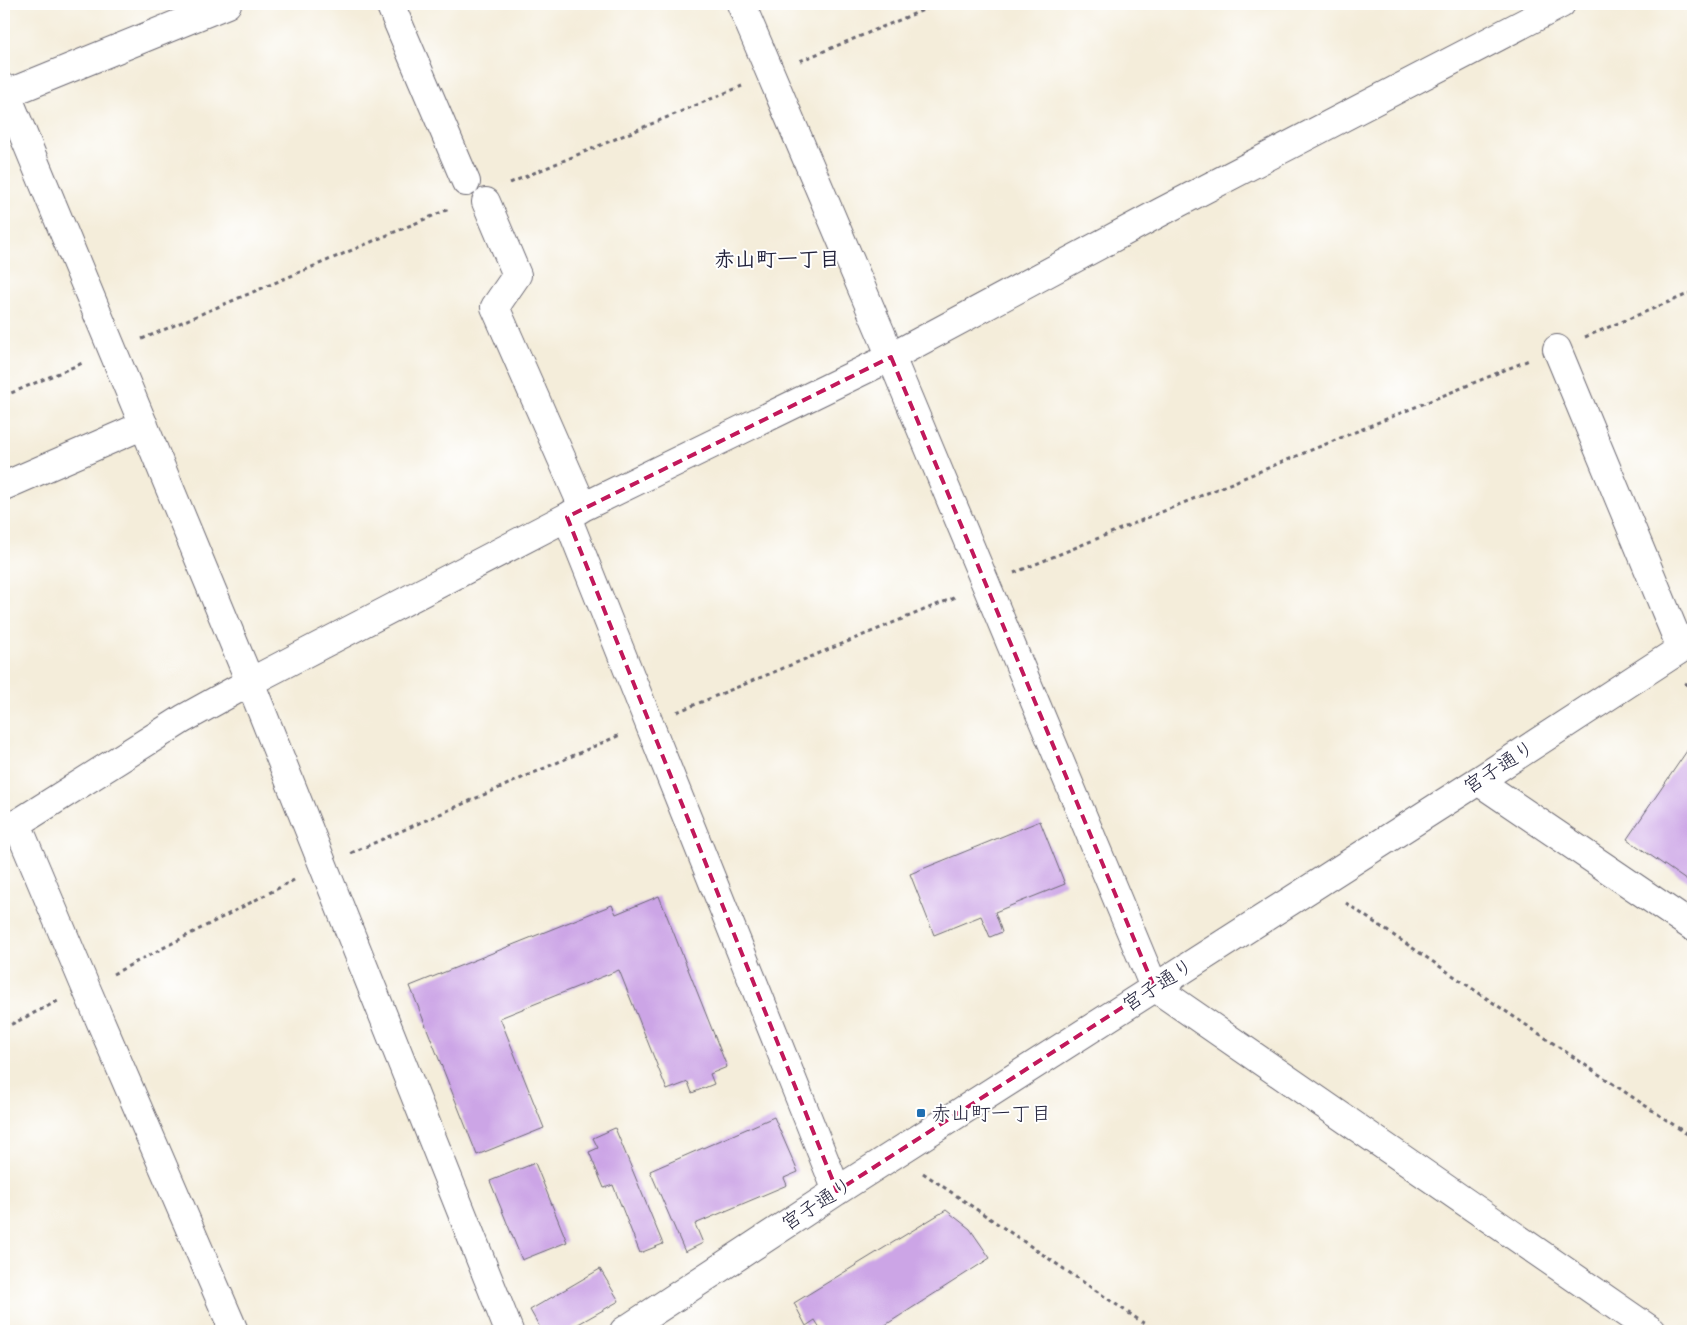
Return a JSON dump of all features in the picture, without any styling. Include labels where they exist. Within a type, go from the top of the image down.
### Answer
[{"type":"street","points":[[227,4],[5,93],[250,682],[509,1331]]},
{"type":"street","points":[[390,4],[466,182]]},
{"type":"street","points":[[741,4],[891,357],[1154,987],[1652,1331]]},
{"type":"street","points":[[234,1331],[86,988],[10,828],[182,719],[250,682],[575,512],[891,357],[1188,198],[1561,4]]},
{"type":"street","points":[[486,202],[517,276],[495,307],[575,512],[649,723],[837,1191]]},
{"type":"street","points":[[1557,349],[1687,645]]},
{"type":"street","points":[[4,486],[144,425]]},
{"type":"street","name":"宮子通り","points":[[645,1327],[837,1191],[1687,645]]},
{"type":"street","points":[[1478,781],[1693,927]]},
{"type":"path","points":[[4,1028],[86,988],[322,865],[649,723],[1693,292]]},
{"type":"path","points":[[1341,900],[1693,1138]]},
{"type":"path","points":[[920,1171],[1155,1331]]},
{"type":"highlighted area","points":[[891,357],[1154,987],[837,1191],[567,517]]},
{"type":"building","points":[[1693,742],[1693,885],[1627,839]]},
{"type":"building","points":[[1040,821],[1065,884],[995,912],[1002,932],[990,937],[981,916],[934,935],[910,874]]},
{"type":"building","points":[[659,896],[727,1067],[710,1074],[714,1084],[692,1093],[688,1082],[667,1090],[619,970],[500,1018],[544,1128],[477,1155],[410,986],[612,905],[616,914]]},
{"type":"building","points":[[774,1117],[798,1172],[784,1178],[787,1185],[695,1224],[703,1243],[685,1252],[650,1171]]},
{"type":"building","points":[[615,1128],[663,1244],[640,1253],[613,1185],[604,1188],[589,1152],[598,1148],[593,1138]]},
{"type":"building","points":[[535,1163],[567,1242],[522,1260],[490,1181]]},
{"type":"building","points":[[946,1210],[970,1229],[990,1258],[876,1331],[822,1331],[815,1320],[806,1326],[794,1303]]},
{"type":"building","points":[[600,1269],[619,1301],[566,1331],[542,1331],[530,1310]]},
{"type":"place","name":"赤山町一丁目","points":[[921,1113]]},
{"type":"district","name":"赤山町一丁目","points":[[777,259]]}]
